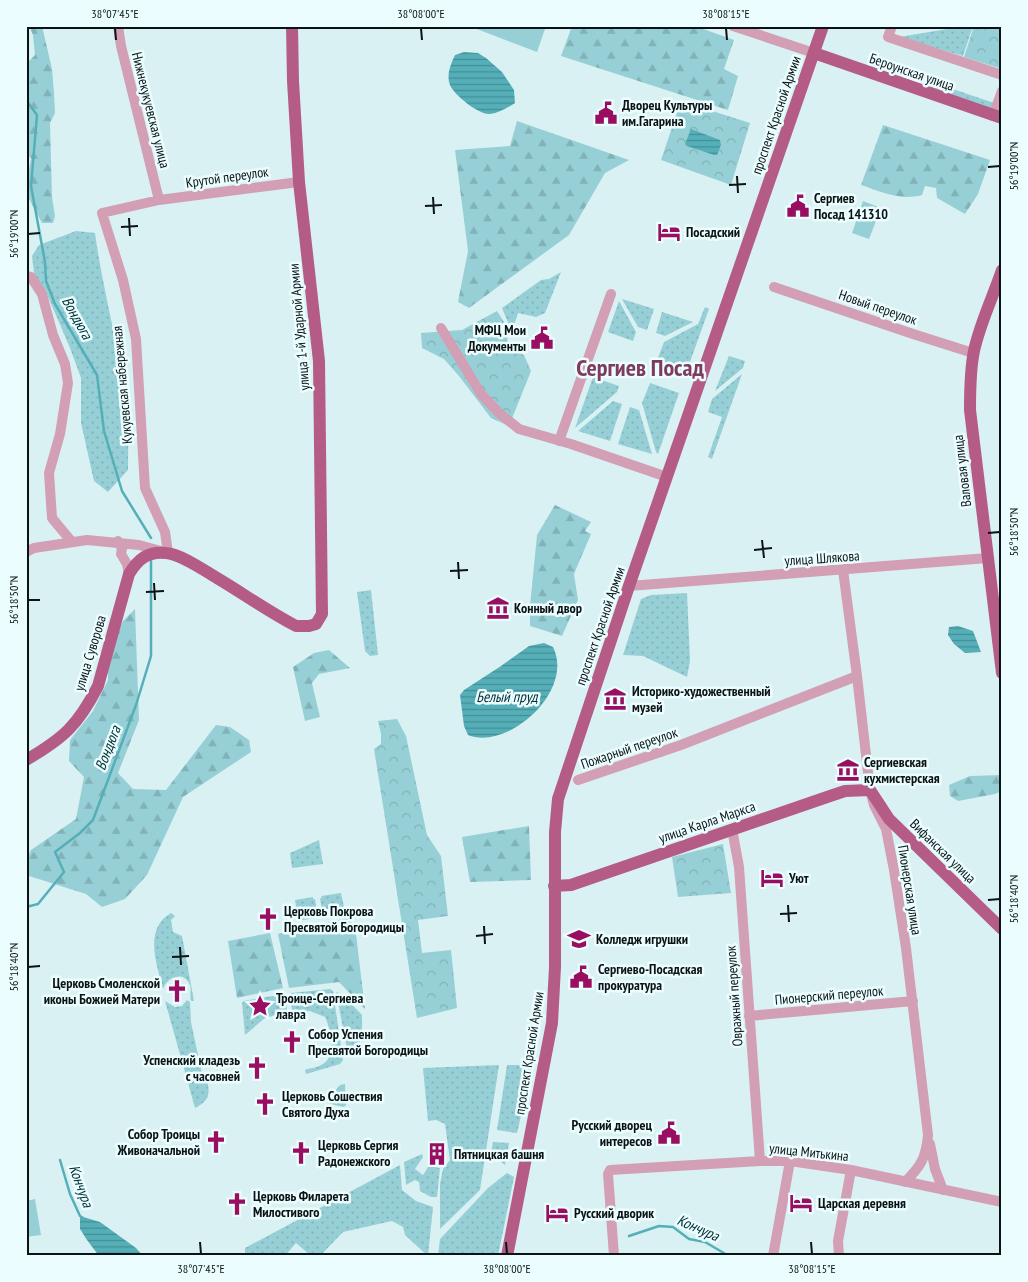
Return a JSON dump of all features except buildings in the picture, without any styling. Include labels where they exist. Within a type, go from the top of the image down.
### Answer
[{"type":"main road","name":"улица 1-й Ударной Армии","points":[[168,553],[196,565],[296,626],[316,624],[322,614],[324,603],[319,361],[299,182],[293,82],[292,26]]},
{"type":"main road","name":"проспект Красной Армии","points":[[507,1256],[552,1023],[555,967],[554,886],[558,798],[629,586],[823,26]]},
{"type":"main road","name":"Бероунская улица","points":[[814,54],[998,117]]},
{"type":"main road","name":"Валовая улица","points":[[1002,270],[980,330],[970,380],[970,410],[1002,673]]},
{"type":"main road","name":"улица Суворова","points":[[26,760],[65,734],[80,717],[91,700],[98,686],[129,574],[136,563],[145,556],[154,553],[168,553]]},
{"type":"main road","name":"улица Карла Маркса","points":[[554,886],[571,885],[833,794],[846,791],[870,790]]},
{"type":"main road","name":"Вифанская улица","points":[[870,790],[889,819],[1002,929]]},
{"type":"street","name":"Нижнекукуевская улица","points":[[118,26],[121,46],[159,200]]},
{"type":"street","points":[[733,26],[814,54]]},
{"type":"street","points":[[892,26],[888,37],[1002,76]]},
{"type":"street","points":[[998,117],[1002,90]]},
{"type":"street","name":"Крутой переулок","points":[[102,213],[159,200],[299,182]]},
{"type":"street","name":"Кукуевская набережная","points":[[102,213],[123,280],[136,339],[145,488],[165,532],[168,553]]},
{"type":"street","points":[[26,276],[30,277],[42,294],[53,335],[66,364],[68,384],[60,434],[49,474],[52,518],[72,542]]},
{"type":"street","name":"Новый переулок","points":[[774,287],[974,353]]},
{"type":"street","points":[[560,441],[611,294]]},
{"type":"street","points":[[441,328],[481,394],[499,413],[519,429],[667,477]]},
{"type":"street","points":[[26,552],[34,548],[87,540],[139,545],[168,553]]},
{"type":"street","points":[[118,542],[122,549],[121,554],[127,564],[129,574]]},
{"type":"street","name":"улица Шлякова","points":[[629,586],[988,558]]},
{"type":"street","name":"Пионерская улица","points":[[843,570],[870,790],[874,806],[886,829],[913,1001],[928,1135],[927,1150],[922,1162],[905,1182]]},
{"type":"street","name":"Пожарный переулок","points":[[578,780],[681,745],[857,676]]},
{"type":"street","name":"Овражный переулок","points":[[732,829],[739,867],[760,1161]]},
{"type":"street","name":"Пионерский переулок","points":[[749,1016],[913,1001]]},
{"type":"street","points":[[928,1135],[935,1169],[943,1190]]},
{"type":"street","points":[[773,1256],[790,1161]]},
{"type":"street","name":"улица Митькина","points":[[614,1253],[608,1174],[610,1170],[790,1161],[851,1170],[1002,1202]]},
{"type":"street","points":[[839,1256],[838,1240],[851,1170]]},
{"type":"green space","points":[[29,26],[42,26],[52,69],[55,113],[50,123],[52,197],[55,216],[53,223],[42,223],[27,195],[27,181],[31,158],[26,154],[26,64],[35,55],[33,35]]},
{"type":"green space","points":[[469,26],[546,26],[537,52]]},
{"type":"green space","points":[[572,26],[695,26],[734,40],[724,69],[738,76],[728,110],[561,56]]},
{"type":"green space","points":[[973,26],[963,56],[899,37]]},
{"type":"green space","points":[[974,26],[1002,26],[1002,69],[964,57]]},
{"type":"green space","points":[[932,82],[994,103],[991,111],[929,90]]},
{"type":"green space","points":[[681,101],[750,123],[731,185],[661,160]]},
{"type":"green space","points":[[517,121],[629,160],[605,173],[569,235],[469,308],[458,302],[468,251],[455,150],[510,146]]},
{"type":"green space","points":[[883,125],[990,160],[978,194],[965,214],[937,198],[936,188],[925,186],[922,195],[906,197],[891,195],[861,185]]},
{"type":"green space","points":[[863,201],[881,208],[869,239],[852,233]]},
{"type":"green space","points":[[76,231],[95,233],[127,409],[128,470],[108,492],[94,481],[81,423],[81,378],[46,292],[34,273],[32,256],[39,245]]},
{"type":"green space","points":[[561,272],[545,313],[536,317],[518,313],[512,332],[502,308],[541,280],[549,279]]},
{"type":"green space","points":[[622,299],[654,309],[647,330],[638,327]]},
{"type":"green space","points":[[619,301],[636,332],[633,341],[608,332]]},
{"type":"green space","points":[[705,307],[709,309],[686,373],[656,363],[664,342],[698,324]]},
{"type":"green space","points":[[497,311],[508,328],[507,347],[524,355],[531,371],[509,426],[491,418],[444,359],[422,348],[421,333],[462,330]]},
{"type":"green space","points":[[662,312],[693,322],[665,336],[656,333]]},
{"type":"green space","points":[[729,356],[745,361],[743,368],[715,391]]},
{"type":"green space","points":[[742,374],[712,459],[708,457],[722,417],[708,412],[712,399]]},
{"type":"green space","points":[[593,377],[619,386],[617,392],[575,428]]},
{"type":"green space","points":[[650,383],[679,393],[658,454],[642,403]]},
{"type":"green space","points":[[613,401],[622,404],[610,441],[578,431]]},
{"type":"green space","points":[[630,407],[639,410],[652,454],[618,444]]},
{"type":"green space","points":[[555,505],[591,522],[585,531],[591,534],[574,574],[578,600],[562,636],[530,626],[530,606],[537,535]]},
{"type":"green space","points":[[371,590],[378,655],[370,656],[365,651],[357,592]]},
{"type":"green space","points":[[687,593],[690,661],[687,677],[643,656],[623,655],[641,599],[651,595]]},
{"type":"green space","points":[[135,609],[139,720],[118,773],[133,789],[166,790],[216,725],[230,727],[249,740],[251,752],[183,797],[147,875],[125,899],[102,907],[86,894],[26,875],[26,861],[31,850],[76,819],[84,777],[69,761],[70,740],[93,711],[108,680],[108,666],[112,644],[123,621]]},
{"type":"green space","points":[[329,650],[350,668],[319,674],[312,683],[320,717],[305,721],[293,667],[314,653]]},
{"type":"green space","points":[[397,719],[406,736],[427,835],[441,856],[448,916],[418,920],[422,953],[451,950],[457,1008],[417,1018],[374,749],[381,744],[378,721]]},
{"type":"green space","points":[[1002,775],[1002,791],[995,794],[958,801],[950,796],[949,785],[970,776]]},
{"type":"green space","points":[[529,826],[531,880],[470,882],[462,837]]},
{"type":"green space","points":[[319,840],[323,864],[292,868],[290,853]]},
{"type":"green space","points":[[723,844],[731,893],[678,897],[672,857]]},
{"type":"green space","points":[[341,893],[345,912],[323,917],[321,896]]},
{"type":"green space","points":[[313,897],[318,917],[299,921],[295,900]]},
{"type":"green space","points":[[171,913],[175,916],[171,920],[173,932],[182,936],[194,1001],[191,1001],[190,985],[184,978],[176,977],[168,981],[163,989],[154,948],[155,938],[157,928],[162,920]]},
{"type":"green space","points":[[347,918],[355,926],[365,1009],[339,982],[289,988],[278,934]]},
{"type":"green space","points":[[270,933],[283,988],[237,998],[228,941]]},
{"type":"green space","points":[[330,989],[333,991],[343,1060],[340,1064],[306,1074],[305,1070],[318,1067],[330,1056],[331,1036],[325,1017],[310,1011],[295,1013],[292,1011],[290,995],[291,993]]},
{"type":"green space","points":[[336,992],[342,994],[362,1015],[362,1039],[348,1054]]},
{"type":"green space","points":[[285,995],[287,1011],[265,1018],[245,1035],[242,1003],[244,1001]]},
{"type":"green space","points":[[187,1000],[190,1002],[191,1022],[202,1074],[206,1073],[209,1090],[205,1101],[195,1108],[165,1001],[175,1007],[182,1006]]},
{"type":"green space","points":[[499,1065],[480,1190],[440,1229],[440,1184],[443,1169],[450,1160],[445,1124],[436,1120],[428,1121],[423,1068]]},
{"type":"green space","points":[[507,1065],[533,1065],[517,1133],[497,1130]]},
{"type":"green space","points":[[345,1084],[346,1105],[344,1107],[330,1104],[330,1097],[340,1085]]},
{"type":"green space","points":[[493,1142],[509,1143],[505,1165],[491,1153]]},
{"type":"green space","points":[[422,1154],[423,1157],[415,1169],[423,1175],[429,1166],[440,1168],[437,1197],[431,1197],[420,1191],[419,1182],[415,1180],[406,1185],[404,1162]]},
{"type":"green space","points":[[400,1165],[402,1190],[416,1201],[433,1207],[428,1256],[405,1235],[403,1227],[392,1221],[343,1232],[320,1256],[311,1256],[296,1243],[285,1256],[245,1256],[245,1248]]},
{"type":"green space","points":[[507,1173],[514,1177],[498,1256],[485,1256],[479,1253],[465,1256],[438,1256],[440,1239],[488,1188]]},
{"type":"green space","points":[[35,1199],[41,1235],[26,1237],[26,1201]]},
{"type":"water","points":[[464,52],[478,53],[502,72],[514,90],[515,103],[497,113],[490,114],[467,104],[456,94],[450,85],[449,73],[455,55]]},
{"type":"water","points":[[691,129],[720,140],[721,145],[717,155],[685,144]]},
{"type":"water","points":[[958,626],[973,631],[981,652],[965,653],[954,644],[948,635],[949,627]]},
{"type":"water","name":"Белый пруд","points":[[544,643],[553,647],[557,664],[555,682],[534,714],[518,726],[501,734],[484,738],[468,735],[464,726],[460,695],[464,690],[529,646]]},
{"type":"water","points":[[80,1216],[100,1222],[136,1248],[143,1256],[99,1256],[80,1229]]},
{"type":"waterway","name":"Вондюга","points":[[26,100],[37,115],[31,186],[45,262],[46,281],[55,304],[97,375],[104,431],[122,491],[151,538]]},
{"type":"waterway","name":"Вондюга","points":[[26,907],[38,904],[64,872],[55,852],[80,833],[93,820],[136,705],[151,656],[151,560]]},
{"type":"waterway","name":"Кончура","points":[[60,1160],[70,1194],[80,1216],[83,1218]]},
{"type":"waterway","name":"Кончура","points":[[629,1236],[659,1226],[673,1227],[689,1239],[705,1242],[729,1256]]},
{"type":"place","name":"Дворец Культуры им.Гагарина","points":[[606,113]]},
{"type":"place","name":"Сергиев Посад 141310","points":[[798,206]]},
{"type":"place","name":"Посадский","points":[[669,232]]},
{"type":"place","name":"МФЦ Мои Документы","points":[[542,338]]},
{"type":"place","name":"Конный двор","points":[[498,608]]},
{"type":"place","name":"Историко-художественный музей","points":[[615,699]]},
{"type":"place","name":"Сергиевская кухмистерская","points":[[848,770]]},
{"type":"place","name":"Уют","points":[[772,878]]},
{"type":"place","name":"Церковь Покрова Пресвятой Богородицы","points":[[268,919]]},
{"type":"place","name":"Колледж игрушки","points":[[579,939]]},
{"type":"place","name":"Сергиево-Посадская прокуратура","points":[[581,977]]},
{"type":"place","name":"Церковь Смоленской иконы Божией Матери","points":[[177,991]]},
{"type":"place","name":"Троице-Сергиева лавра","points":[[260,1006]]},
{"type":"place","name":"Собор Успения Пресвятой Богородицы","points":[[292,1042]]},
{"type":"place","name":"Успенский кладезь с часовней","points":[[257,1068]]},
{"type":"place","name":"Церковь Сошествия Святого Духа","points":[[265,1104]]},
{"type":"place","name":"Русский дворец интересов","points":[[669,1133]]},
{"type":"place","name":"Собор Троицы Живоначальной","points":[[216,1142]]},
{"type":"place","name":"Церковь Сергия Радонежского","points":[[301,1153]]},
{"type":"place","name":"Пятницкая башня","points":[[437,1154]]},
{"type":"place","name":"Царская деревня","points":[[801,1203]]},
{"type":"place","name":"Церковь Филарета Милостивого","points":[[237,1204]]},
{"type":"place","name":"Русский дворик","points":[[557,1213]]},
{"type":"district","name":"Сергиев Посад","points":[[640,368]]}]
